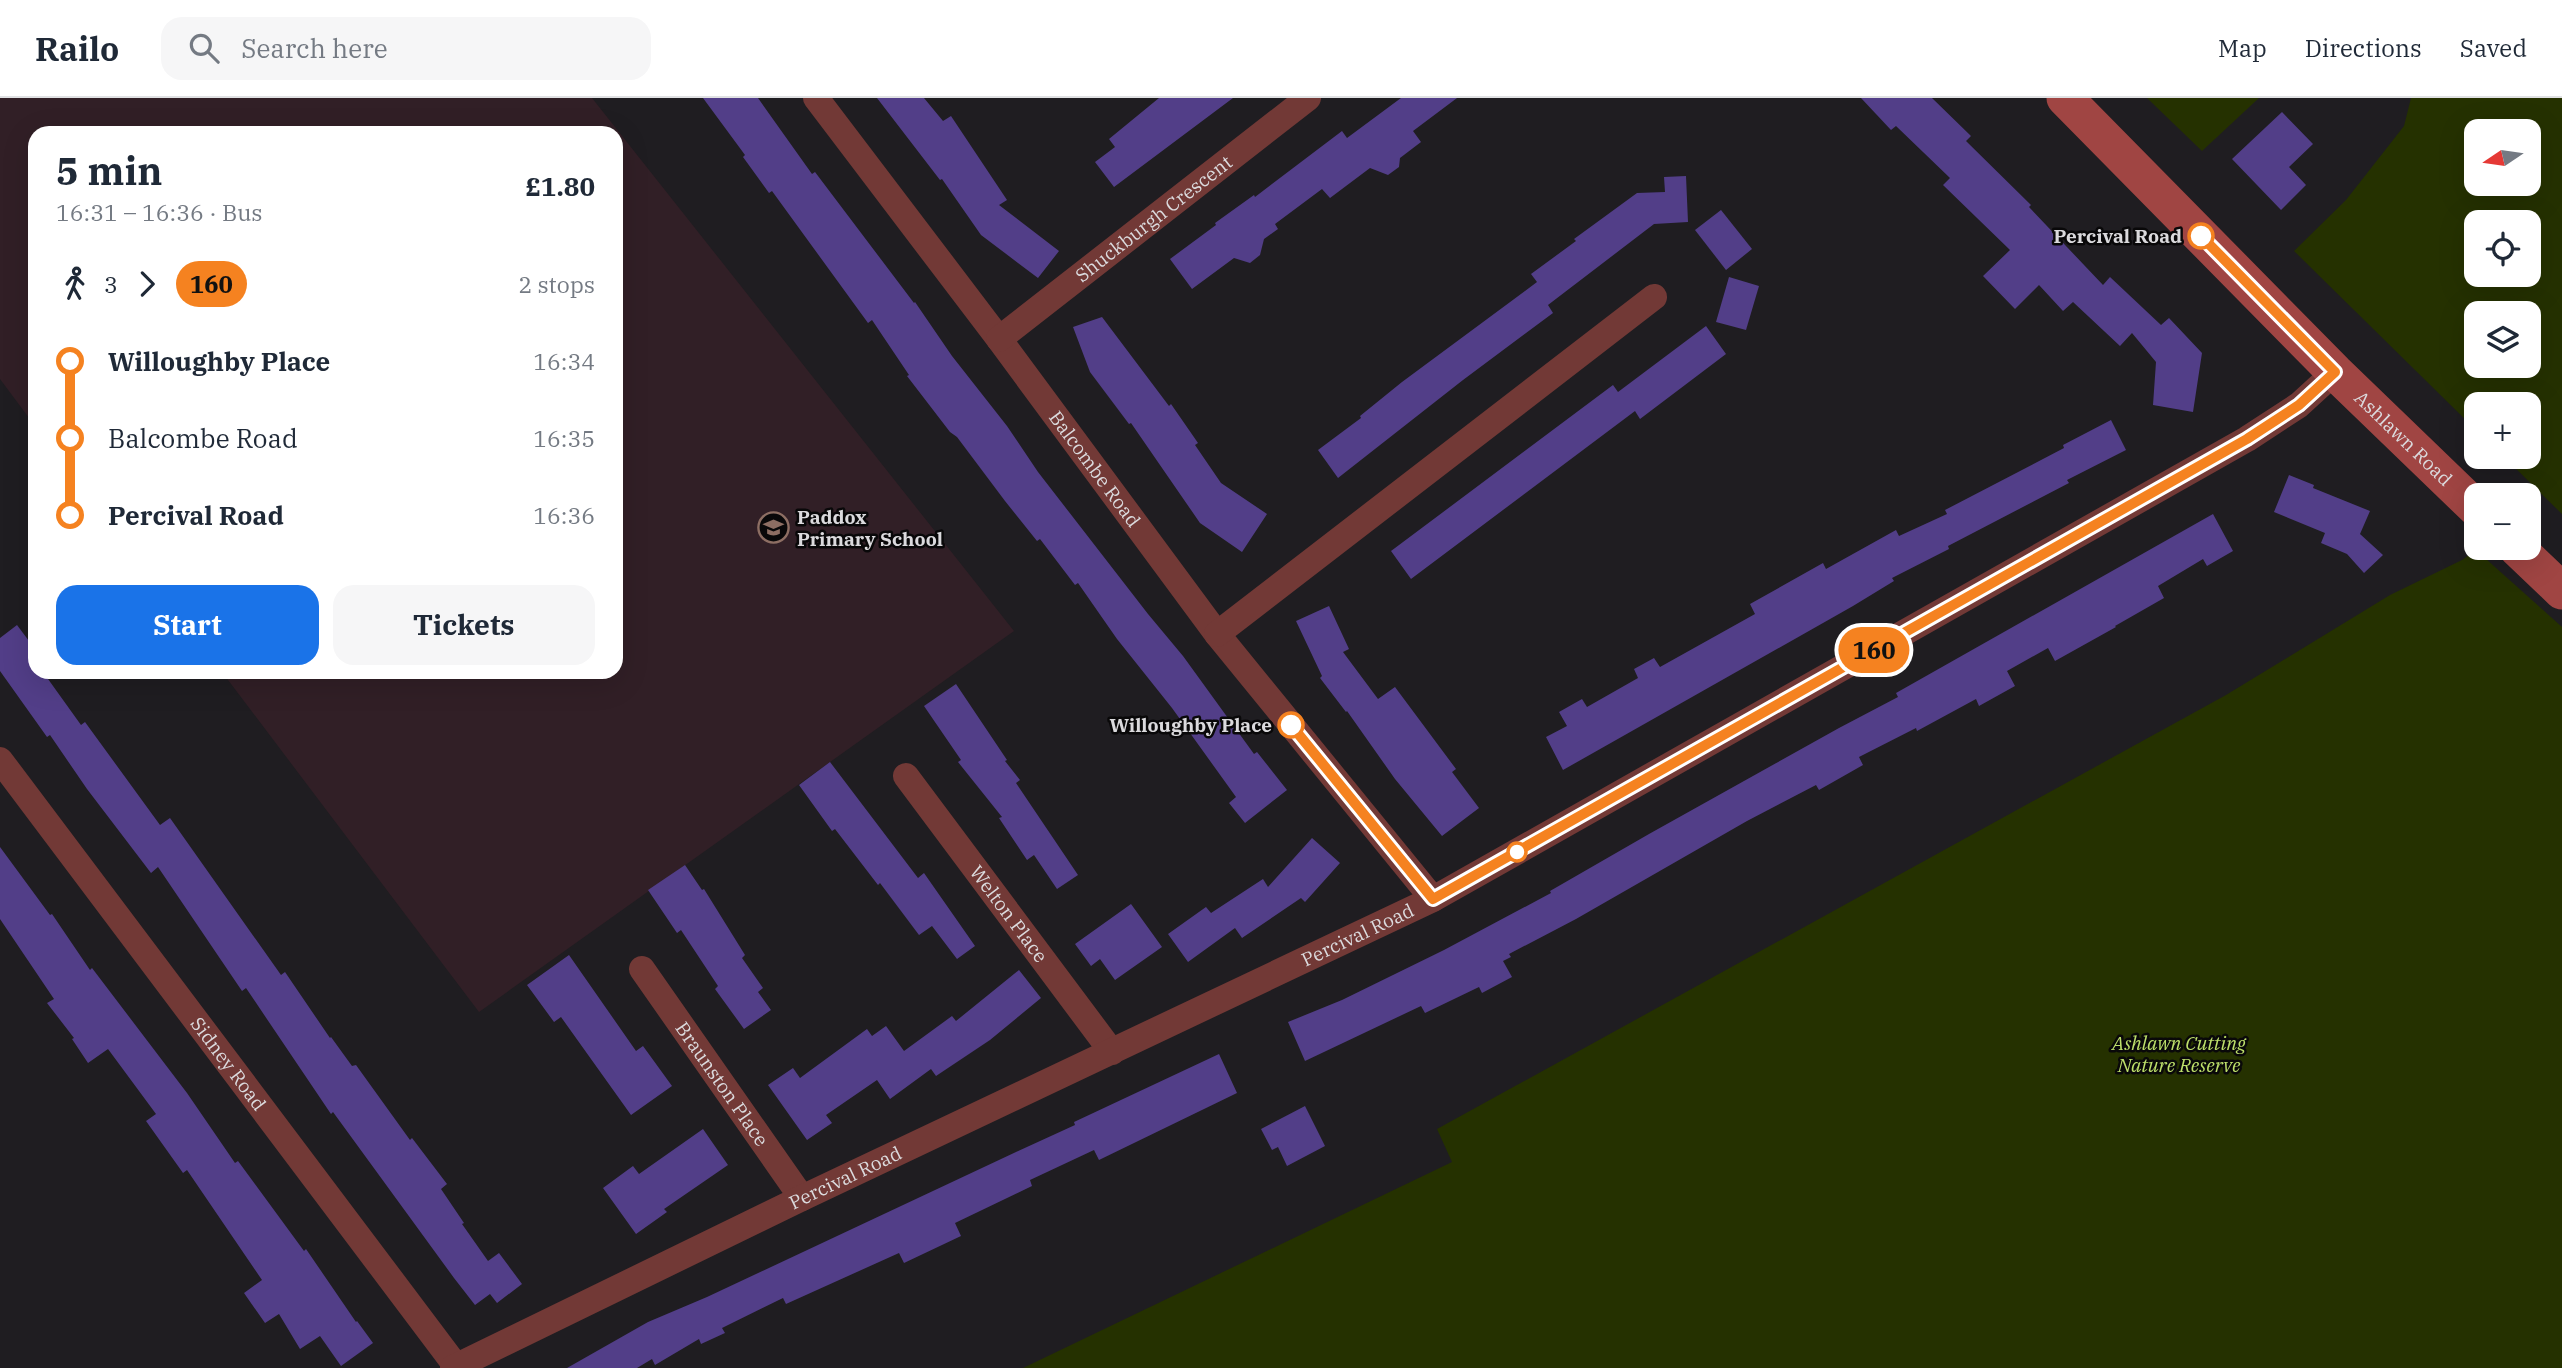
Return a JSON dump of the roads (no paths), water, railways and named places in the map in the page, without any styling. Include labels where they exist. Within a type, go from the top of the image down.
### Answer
[{"type":"main road","name":"Ashlawn Road","points":[[2065,98],[2335,372],[2464,496]]},
{"type":"main road","points":[[2530,560],[2562,591]]},
{"type":"street","name":"Balcombe Road","points":[[816,98],[999,339],[1217,634],[1433,899]]},
{"type":"street","name":"Shuckburgh Crescent","points":[[999,339],[1308,98]]},
{"type":"street","points":[[1217,634],[1654,297]]},
{"type":"street","name":"Percival Road","points":[[455,1367],[802,1198],[1433,899],[2247,439],[2299,405],[2335,372]]},
{"type":"street","name":"Sidney Road","points":[[0,760],[455,1367]]},
{"type":"street","name":"Welton Place","points":[[906,776],[1112,1052]]},
{"type":"street","name":"Braunston Place","points":[[642,969],[802,1198]]},
{"type":"place","name":"Percival Road","points":[[2201,236]]},
{"type":"place","name":"Paddox Primary School","points":[[774,528]]},
{"type":"place","name":"Willoughby Place","points":[[1291,725]]},
{"type":"park label","name":"Ashlawn Cutting Nature Reserve","points":[[2179,1054]]}]
